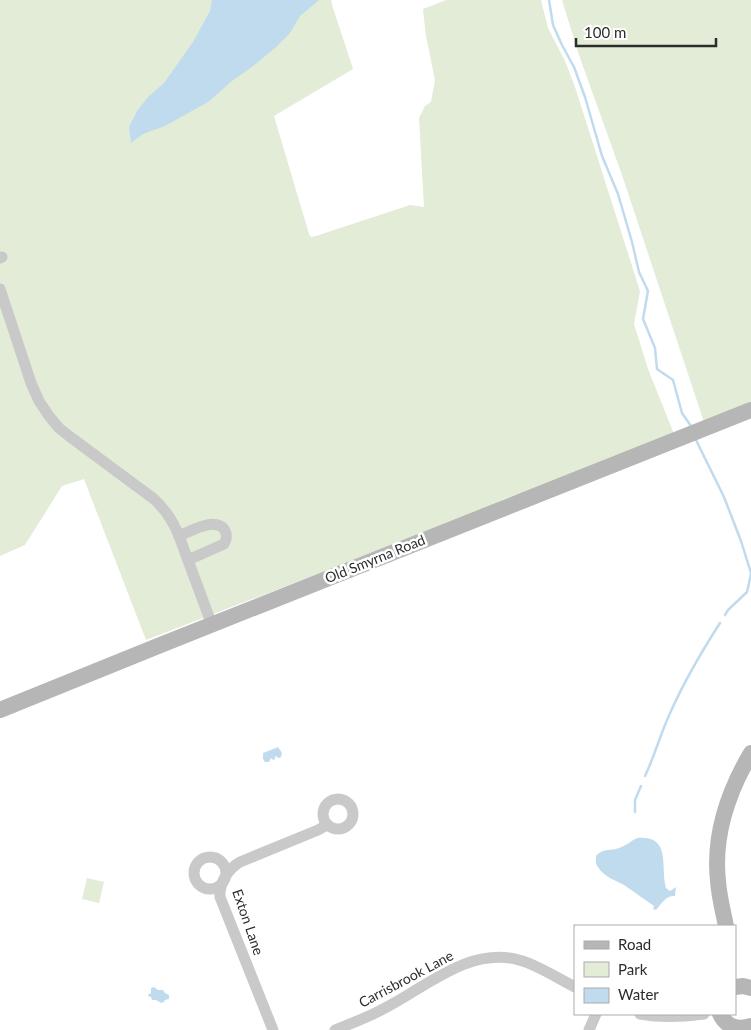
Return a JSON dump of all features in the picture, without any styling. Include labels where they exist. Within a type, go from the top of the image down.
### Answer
[{"type":"street","points":[[0,289],[39,401],[59,428],[142,489],[170,517],[179,536],[212,625]]},
{"type":"street","name":"Old Smyrna Road","points":[[0,710],[751,410]]},
{"type":"street","points":[[179,536],[212,524],[220,526],[226,533],[226,540],[221,546],[188,560]]},
{"type":"street","points":[[726,925],[718,880],[719,838],[724,810],[740,772],[751,753]]},
{"type":"street","name":"Exton Lane","points":[[273,1030],[220,897],[220,891],[224,880],[232,868],[240,862],[327,825]]},
{"type":"street","name":"Carrisbrook Lane","points":[[335,1030],[386,1008],[446,973],[482,959],[501,957],[519,960],[574,986]]},
{"type":"street","points":[[589,1030],[596,1015]]},
{"type":"street","points":[[650,1015],[671,1017],[696,1015]]},
{"type":"street","points":[[721,1015],[729,1026],[746,1028]]},
{"type":"green space","points":[[0,0],[332,0],[353,69],[274,116],[311,237],[410,205],[424,207],[419,118],[425,106],[431,102],[435,80],[426,36],[423,9],[446,0],[541,0],[548,28],[565,61],[575,87],[640,291],[634,324],[648,369],[674,434],[565,478],[504,499],[486,509],[146,640],[84,479],[62,486],[25,545],[0,556]]},
{"type":"green space","points":[[562,0],[751,0],[751,403],[704,422],[622,175],[579,55]]},
{"type":"green space","points":[[87,878],[104,882],[99,903],[82,899]]},
{"type":"water","points":[[212,0],[319,0],[300,16],[290,33],[275,48],[208,102],[165,126],[143,134],[131,143],[129,127],[137,111],[148,97],[164,83],[193,42],[210,11]]},
{"type":"water","points":[[278,747],[282,753],[281,757],[275,756],[275,759],[271,758],[269,762],[265,762],[263,753]]},
{"type":"water","points":[[637,838],[648,838],[655,841],[660,847],[666,888],[670,891],[676,887],[675,896],[666,898],[656,910],[653,909],[654,906],[624,885],[603,873],[596,863],[596,856],[601,852],[619,848]]},
{"type":"water","points":[[154,987],[158,990],[163,990],[169,995],[169,999],[161,1003],[152,1000],[148,995],[151,993],[151,988]]},
{"type":"waterway","points":[[549,0],[553,25],[574,67],[585,97],[602,156],[618,194],[639,272],[648,291],[643,319],[655,348],[657,369],[673,380],[682,413],[691,426]]},
{"type":"waterway","points":[[695,438],[724,497],[751,573]]},
{"type":"waterway","points":[[725,615],[747,592],[751,574]]},
{"type":"waterway","points":[[645,776],[676,699],[720,623]]},
{"type":"waterway","points":[[635,812],[635,800],[641,786]]}]
